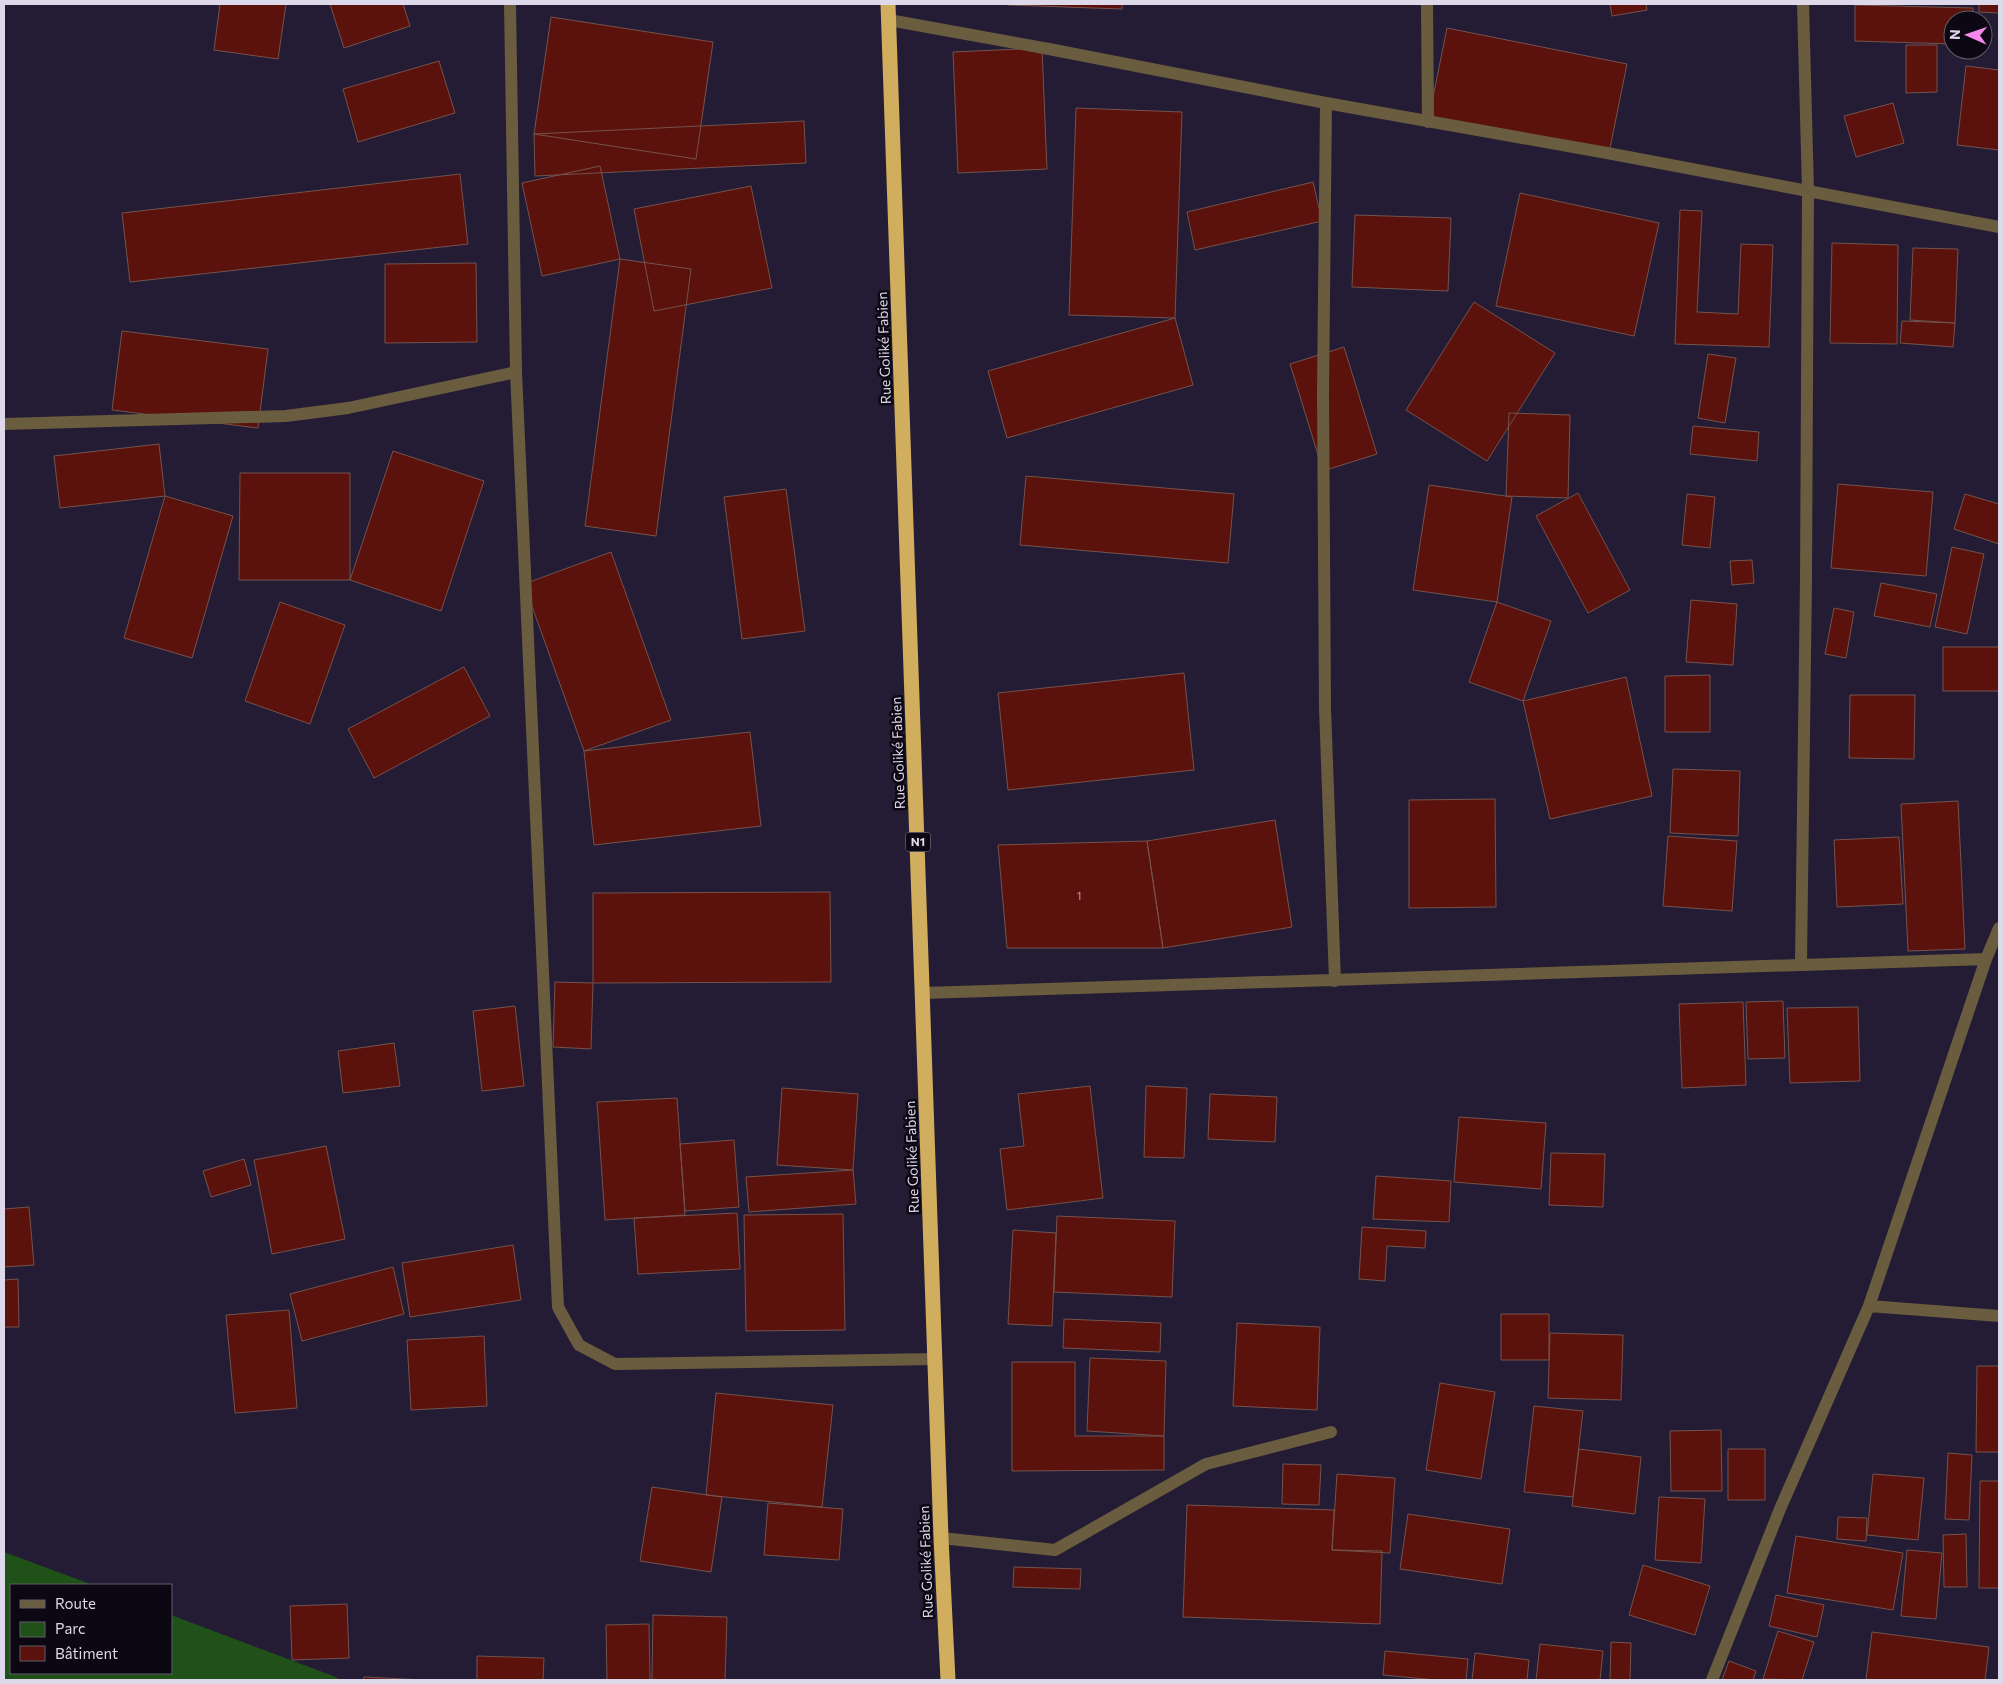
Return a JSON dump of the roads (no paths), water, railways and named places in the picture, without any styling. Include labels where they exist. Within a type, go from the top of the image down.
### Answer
[{"type":"highway","name":"Rue Goliké Fabien","points":[[888,4],[941,1538],[948,1680]]},
{"type":"street","points":[[510,4],[516,372],[558,1307],[579,1346],[615,1364],[936,1358]]},
{"type":"street","points":[[1427,4],[1428,122]]},
{"type":"street","points":[[1801,964],[1806,578],[1808,190],[1803,4]]},
{"type":"street","points":[[889,20],[1999,227]]},
{"type":"street","points":[[1326,103],[1323,442],[1324,698],[1335,981]]},
{"type":"street","points":[[4,424],[286,416],[348,408],[516,372]]},
{"type":"street","points":[[1712,1680],[1780,1508],[1869,1306],[1986,959],[1999,928]]},
{"type":"street","points":[[923,993],[1986,959]]},
{"type":"street","points":[[1869,1306],[1999,1316]]},
{"type":"street","points":[[941,1538],[1055,1550],[1206,1464],[1331,1432]]}]
